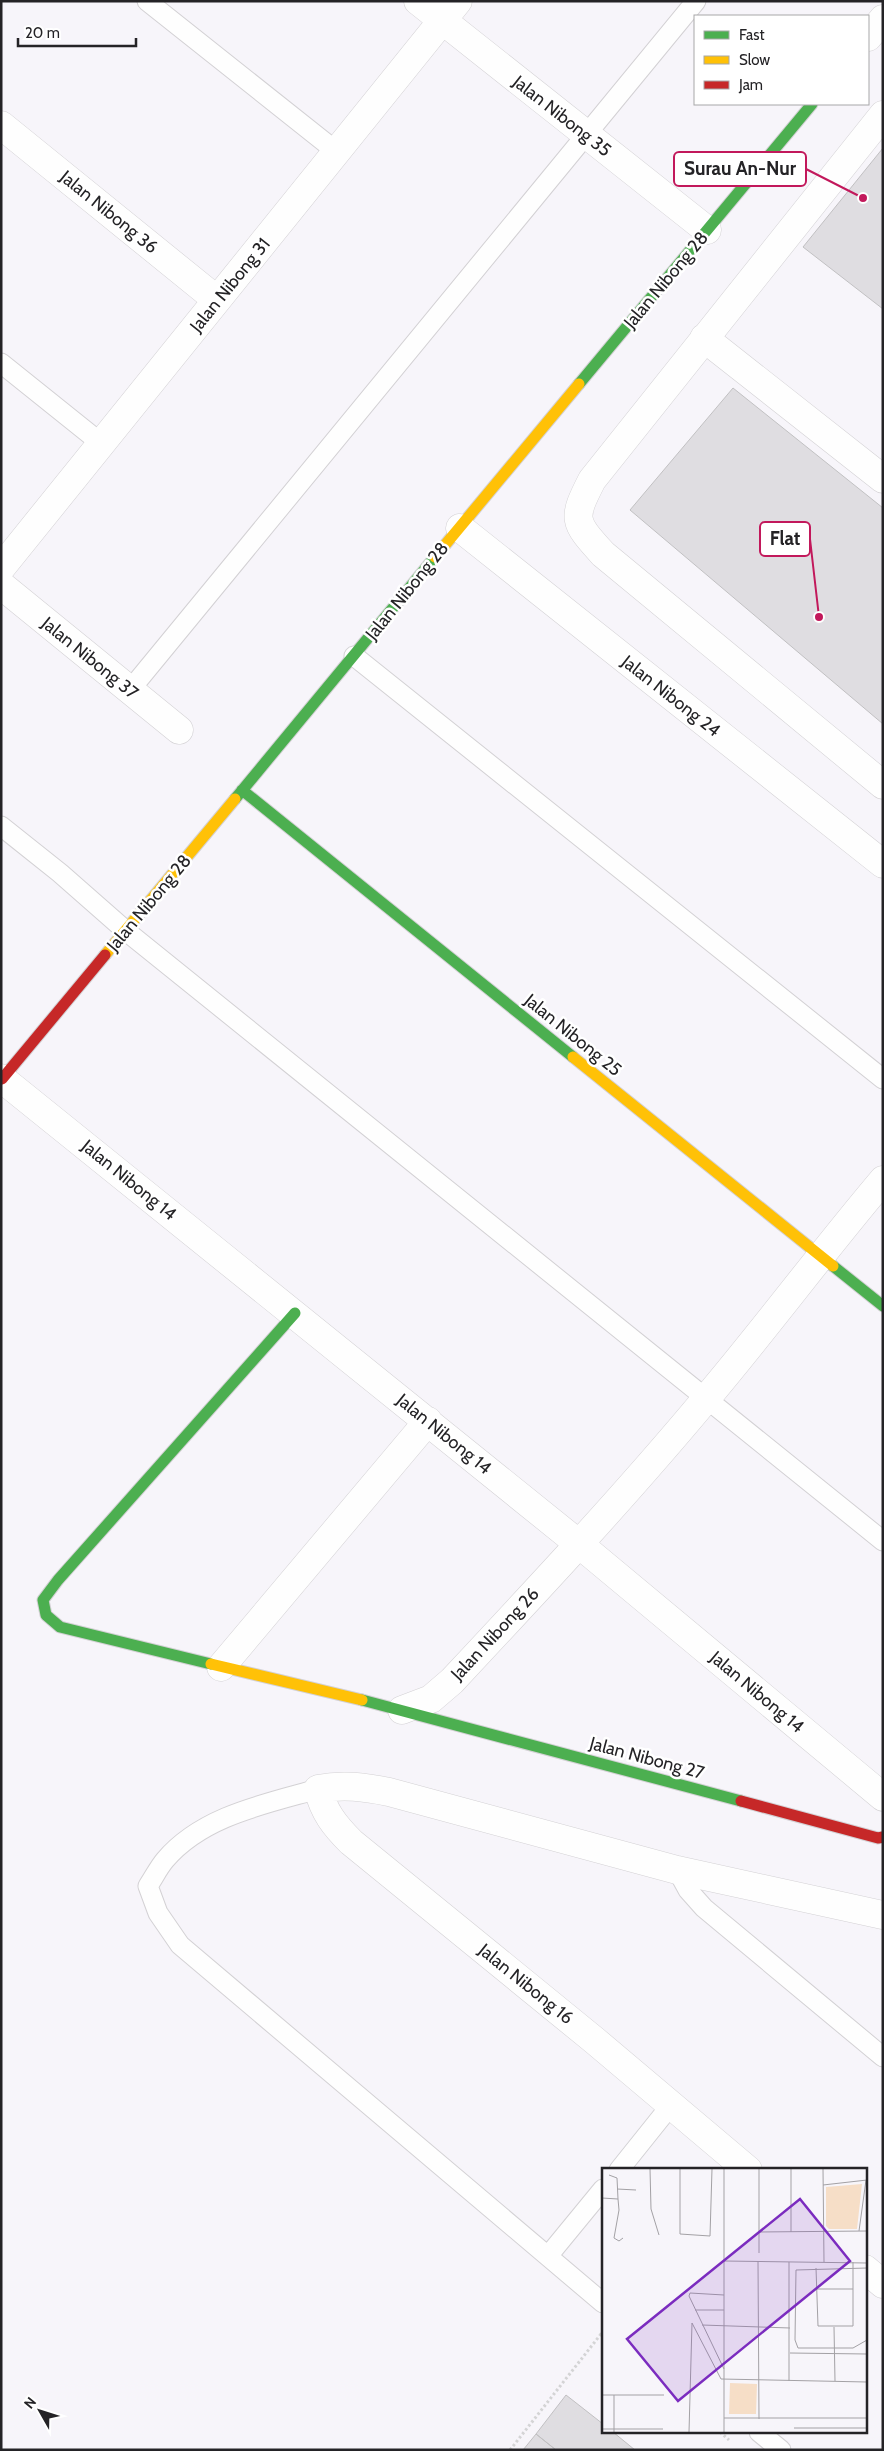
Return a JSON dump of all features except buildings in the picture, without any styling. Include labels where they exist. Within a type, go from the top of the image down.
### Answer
[{"type":"street","name":"Jalan Nibong 35","points":[[418,1],[450,11],[586,135],[707,230]]},
{"type":"street","name":"Jalan Nibong 31","points":[[1,568],[450,11]]},
{"type":"street","points":[[869,36],[883,19]]},
{"type":"street","name":"Jalan Nibong 28","points":[[2,1079],[811,105]]},
{"type":"street","points":[[883,115],[592,480],[578,506],[580,529],[603,554],[883,785]]},
{"type":"street","name":"Jalan Nibong 36","points":[[1,125],[218,300]]},
{"type":"street","points":[[704,338],[883,479]]},
{"type":"street","name":"Jalan Nibong 24","points":[[460,528],[883,864]]},
{"type":"street","name":"Jalan Nibong 37","points":[[1,585],[179,730]]},
{"type":"street","name":"Jalan Nibong 25","points":[[242,790],[883,1306]]},
{"type":"street","name":"Jalan Nibong 14","points":[[2,1079],[295,1313],[579,1544],[883,1797]]},
{"type":"street","name":"Jalan Nibong 26","points":[[402,1710],[431,1699],[452,1681],[579,1544],[706,1400],[819,1256],[883,1180]]},
{"type":"street","name":"Jalan Nibong 27","points":[[295,1313],[43,1600],[46,1615],[60,1627],[402,1710],[868,1836],[883,1837]]},
{"type":"street","points":[[221,1667],[428,1421]]},
{"type":"street","points":[[318,1789],[336,1786],[360,1786],[389,1792],[677,1870],[883,1915]]},
{"type":"street","name":"Jalan Nibong 16","points":[[318,1789],[323,1807],[333,1824],[351,1842],[594,2040],[746,2168]]},
{"type":"street","points":[[866,2270],[883,2284]]},
{"type":"lane","points":[[147,1],[337,152]]},
{"type":"lane","points":[[130,690],[696,1]]},
{"type":"lane","points":[[1,363],[102,444]]},
{"type":"lane","points":[[354,656],[883,1079]]},
{"type":"lane","points":[[1,826],[60,873],[126,931],[883,1541]]},
{"type":"lane","points":[[318,1789],[239,1812],[196,1833],[165,1859],[148,1886],[158,1913],[180,1945],[602,2302]]},
{"type":"lane","points":[[677,1870],[688,1890],[704,1908],[883,2057]]},
{"type":"lane","points":[[621,2168],[671,2105]]},
{"type":"lane","points":[[548,2256],[602,2190]]},
{"type":"lane","points":[[761,2434],[781,2450]]},
{"type":"path","points":[[510,2450],[602,2334]]},
{"type":"traffic: fast","points":[[579,384],[811,105]]},
{"type":"traffic: fast","points":[[235,799],[435,557]]},
{"type":"traffic: fast","points":[[242,790],[573,1057]]},
{"type":"traffic: fast","points":[[833,1266],[883,1306]]},
{"type":"traffic: fast","points":[[211,1664],[60,1627],[46,1615],[43,1600],[58,1580],[295,1313]]},
{"type":"traffic: fast","points":[[362,1700],[741,1801]]},
{"type":"traffic: slow","points":[[435,557],[579,384]]},
{"type":"traffic: slow","points":[[105,955],[235,799]]},
{"type":"traffic: slow","points":[[573,1057],[833,1266]]},
{"type":"traffic: slow","points":[[211,1664],[362,1700]]},
{"type":"traffic: jam","points":[[2,1079],[105,955]]},
{"type":"traffic: jam","points":[[741,1801],[878,1838],[883,1837]]},
{"type":"place","name":"Surau An-Nur","points":[[863,198]]},
{"type":"place","name":"Flat","points":[[819,617]]}]
